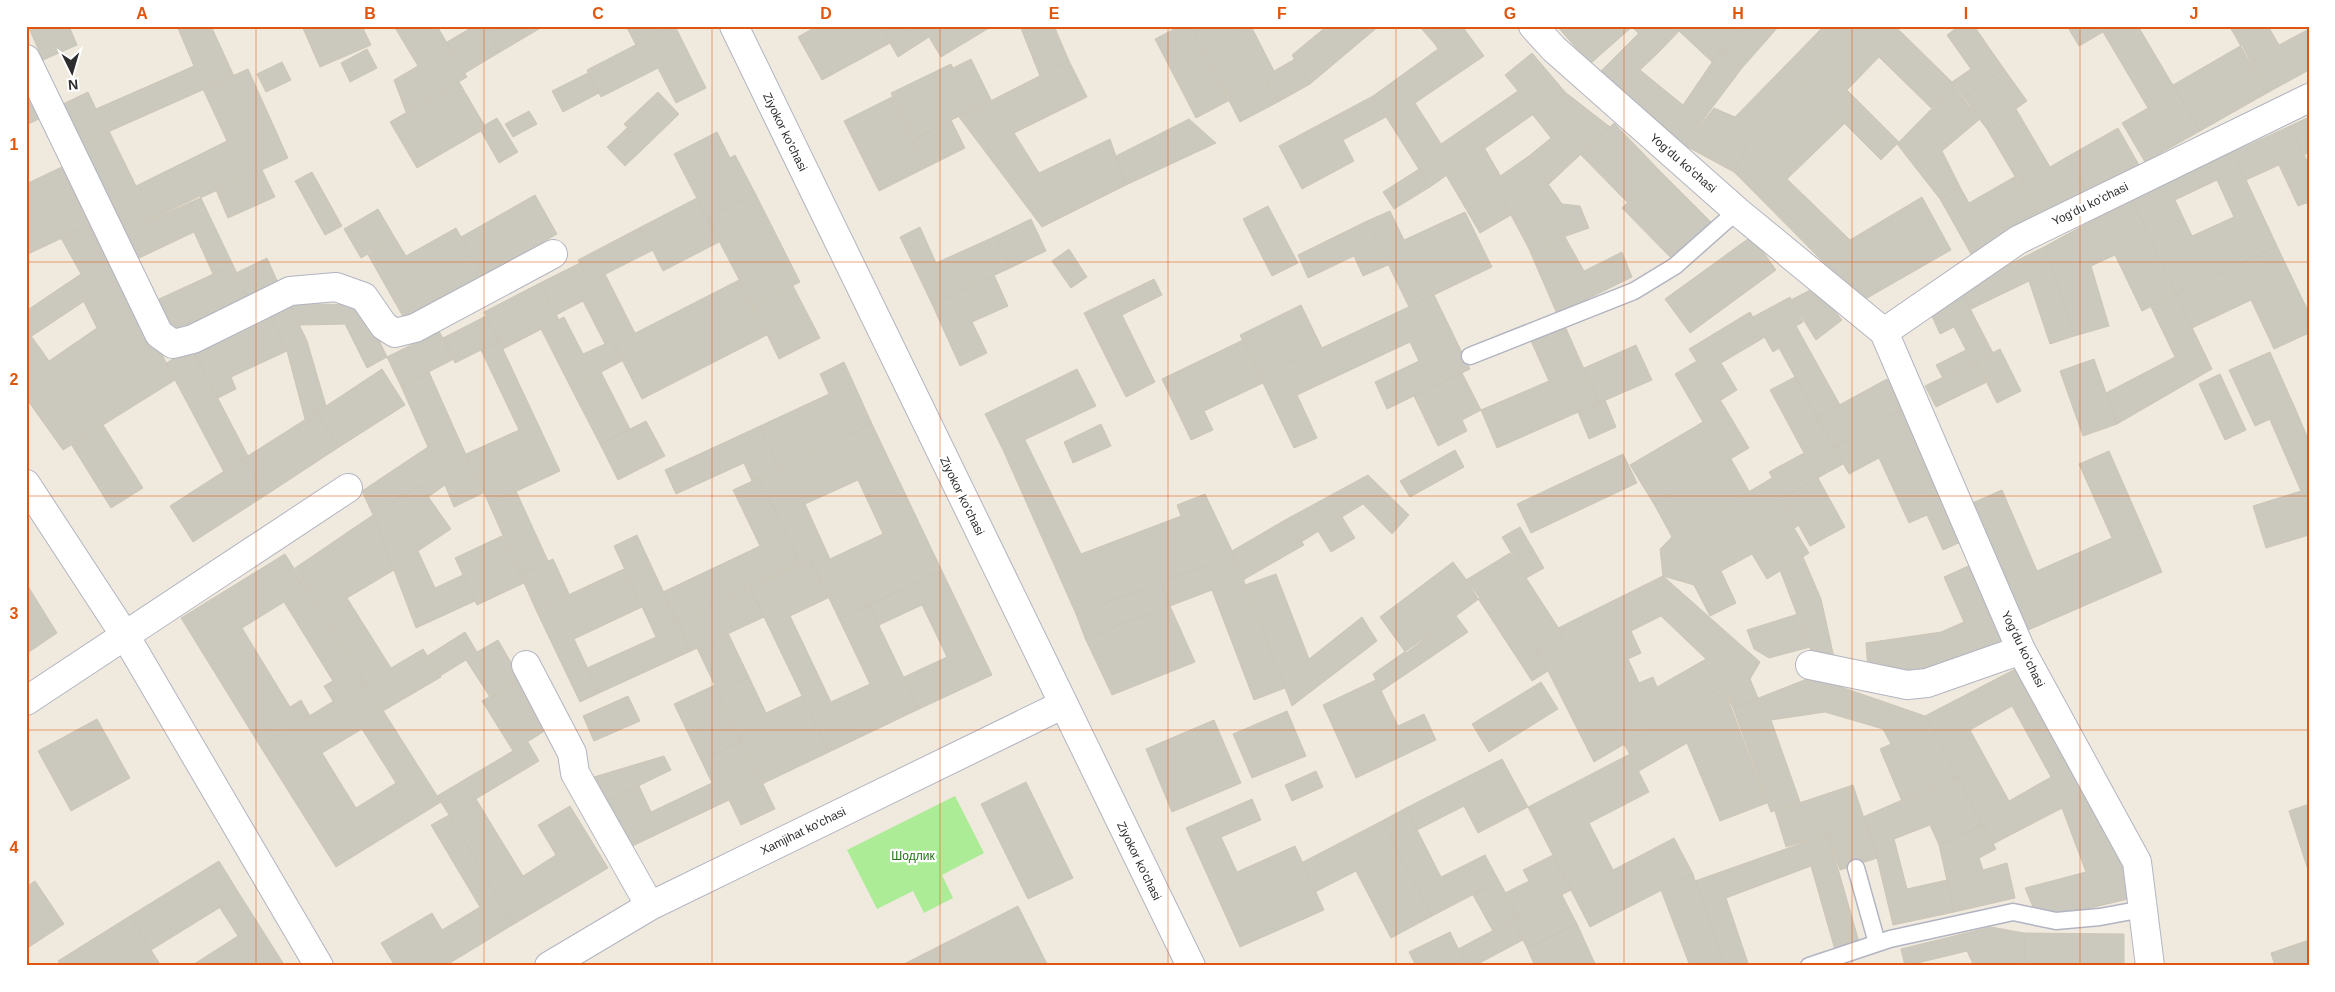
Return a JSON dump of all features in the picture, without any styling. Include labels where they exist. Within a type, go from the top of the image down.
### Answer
[{"type":"street","name":"Ziyokor ko'chasi","points":[[734,26],[1062,705],[1191,966]]},
{"type":"street","name":"Yogʻdu koʻchasi","points":[[1533,26],[1554,49],[1737,211],[1884,332],[2021,650],[2138,862],[2150,966]]},
{"type":"street","points":[[26,59],[159,334],[173,344],[193,339],[290,291],[336,287],[364,297],[384,326],[395,333],[414,328],[553,254]]},
{"type":"street","name":"Yogʻdu koʻchasi","points":[[1884,332],[2018,240],[2309,98]]},
{"type":"street","points":[[26,484],[126,637],[319,966]]},
{"type":"street","points":[[26,701],[126,637],[348,488]]},
{"type":"street","points":[[1810,665],[1907,685],[1927,683],[2021,650]]},
{"type":"street","points":[[526,666],[572,752],[575,773],[650,906]]},
{"type":"street","name":"Xamjihat ko'chasi","points":[[549,966],[650,906],[1062,705]]},
{"type":"lane","points":[[1470,356],[1634,291],[1676,266],[1737,211]]},
{"type":"lane","points":[[1856,868],[1877,944]]},
{"type":"lane","points":[[1809,966],[1877,944],[2013,912],[2056,921],[2100,917],[2143,909]]},
{"type":"green space","name":"Шодлик","points":[[955,796],[984,853],[942,875],[953,898],[924,913],[913,891],[877,909],[847,850]]},
{"type":"building","points":[[28,26],[69,26],[77,45],[43,60]]},
{"type":"building","points":[[177,26],[211,26],[234,76],[81,144],[63,104],[88,92],[96,109],[194,66]]},
{"type":"building","points":[[302,26],[362,26],[371,45],[320,67]]},
{"type":"building","points":[[394,26],[437,26],[467,77],[406,112],[394,80],[418,66]]},
{"type":"building","points":[[474,26],[485,26],[500,52],[465,73],[447,42]]},
{"type":"building","points":[[485,26],[544,26],[500,52]]},
{"type":"building","points":[[626,26],[672,26],[636,45]]},
{"type":"building","points":[[675,26],[706,88],[676,103],[658,68],[601,97],[587,70]]},
{"type":"building","points":[[817,26],[880,26],[890,43],[822,80],[798,37]]},
{"type":"building","points":[[880,26],[918,26],[890,43]]},
{"type":"building","points":[[918,26],[988,26],[989,28],[941,57],[929,37],[898,57],[890,43]]},
{"type":"building","points":[[1020,26],[1054,26],[1069,61],[1040,76]]},
{"type":"building","points":[[1180,26],[1191,26],[1230,100],[1196,118],[1155,39]]},
{"type":"building","points":[[1191,26],[1238,26],[1278,102],[1240,122]]},
{"type":"building","points":[[1238,26],[1251,26],[1274,71],[1295,59],[1310,84],[1278,102]]},
{"type":"building","points":[[1327,26],[1379,26],[1310,84],[1292,55]]},
{"type":"building","points":[[1419,26],[1453,26],[1434,43]]},
{"type":"building","points":[[1453,26],[1462,26],[1484,56],[1415,103],[1441,144],[1518,91],[1505,75],[1532,53],[1565,92],[1430,187],[1373,96],[1438,49],[1434,43]]},
{"type":"building","points":[[1557,26],[1633,26],[1590,64]]},
{"type":"building","points":[[1633,26],[1684,26],[1658,53]]},
{"type":"building","points":[[1684,26],[1748,26],[1724,51],[1721,49],[1712,62],[1679,31]]},
{"type":"building","points":[[1748,26],[1779,26],[1742,68],[1724,51]]},
{"type":"building","points":[[1824,26],[1861,26],[1751,136],[1734,172],[1684,145],[1714,108],[1735,117]]},
{"type":"building","points":[[1861,26],[1895,26],[1955,85],[1931,108],[1879,57],[1847,90],[1899,142],[1881,160],[1804,83]]},
{"type":"building","points":[[1953,26],[1974,26],[2004,69],[1963,98],[1952,82],[1971,69],[1947,35],[1955,29]]},
{"type":"building","points":[[2067,26],[2138,26],[2200,131],[2145,162],[2122,123],[2148,108],[2103,32],[2079,46]]},
{"type":"building","points":[[2229,26],[2247,26],[2234,34]]},
{"type":"building","points":[[2247,26],[2268,26],[2279,45],[2309,29],[2309,70],[2267,93],[2234,34]]},
{"type":"building","points":[[1638,34],[1658,53],[1640,70],[1683,105],[1721,49],[1742,68],[1684,145],[1599,73]]},
{"type":"building","points":[[2242,45],[2267,93],[2200,131],[2173,85]]},
{"type":"building","points":[[367,49],[377,68],[350,82],[341,63]]},
{"type":"building","points":[[971,59],[991,100],[914,139],[891,93],[951,64],[953,68]]},
{"type":"building","points":[[1069,61],[1087,97],[1014,133],[1039,173],[1110,139],[1126,185],[1042,227],[959,117]]},
{"type":"building","points":[[282,62],[291,80],[266,92],[257,74]]},
{"type":"building","points":[[248,69],[288,158],[121,234],[81,144],[109,131],[136,186],[227,141],[203,89]]},
{"type":"building","points":[[2004,69],[2027,101],[1987,129],[1963,98]]},
{"type":"building","points":[[588,73],[599,93],[563,112],[552,91]]},
{"type":"building","points":[[459,82],[486,128],[417,168],[390,122]]},
{"type":"building","points":[[1804,83],[1845,123],[1787,179],[1850,240],[1922,197],[1951,250],[1862,301],[1734,172],[1751,136]]},
{"type":"building","points":[[1955,85],[1980,119],[1942,151],[1960,187],[1940,199],[1897,144]]},
{"type":"building","points":[[658,92],[679,114],[645,147],[624,124]]},
{"type":"building","points":[[1565,92],[1610,127],[1549,184],[1529,156],[1551,138],[1533,115]]},
{"type":"building","points":[[29,95],[39,119],[26,125],[26,96]]},
{"type":"building","points":[[1373,96],[1386,117],[1343,140],[1354,161],[1302,189],[1279,146]]},
{"type":"building","points":[[892,97],[927,167],[879,191],[844,121]]},
{"type":"building","points":[[2016,109],[2050,167],[2067,157],[2087,192],[2039,217],[1987,129]]},
{"type":"building","points":[[529,111],[537,124],[513,137],[505,124]]},
{"type":"building","points":[[2309,117],[2309,152],[2304,155],[2290,126]]},
{"type":"building","points":[[497,118],[518,152],[499,163],[481,131],[486,128],[485,125]]},
{"type":"building","points":[[1189,119],[1216,143],[1126,185],[1116,156]]},
{"type":"building","points":[[951,120],[965,148],[927,167],[914,139]]},
{"type":"building","points":[[1614,123],[1660,171],[1628,203],[1581,155]]},
{"type":"building","points":[[2290,126],[2309,165],[2309,202],[2298,206],[2279,165],[2246,180],[2233,152]]},
{"type":"building","points":[[627,128],[645,147],[625,166],[607,147]]},
{"type":"building","points":[[2118,128],[2139,165],[2088,195],[2067,157]]},
{"type":"building","points":[[717,132],[730,158],[735,155],[755,193],[707,218],[674,154]]},
{"type":"building","points":[[1485,149],[1500,175],[1493,181],[1511,215],[1480,233],[1446,175]]},
{"type":"building","points":[[2233,152],[2277,246],[2176,294],[2132,199]],"holes":[[[2217,180],[2234,217],[2192,236],[2175,200]]]},
{"type":"building","points":[[1529,156],[1562,204],[1580,206],[1589,228],[1529,249],[1493,181]]},
{"type":"building","points":[[64,166],[92,224],[26,255],[26,184]]},
{"type":"building","points":[[1419,169],[1430,187],[1394,209],[1383,192]]},
{"type":"building","points":[[262,170],[275,197],[228,218],[216,190]]},
{"type":"building","points":[[1660,171],[1712,223],[1674,261],[1622,208]]},
{"type":"building","points":[[312,172],[342,226],[325,235],[295,181]]},
{"type":"building","points":[[2016,176],[2039,217],[1971,254],[1940,199],[1960,187],[1969,203]]},
{"type":"building","points":[[755,193],[800,282],[753,306],[707,218]]},
{"type":"building","points":[[535,195],[557,234],[483,276],[461,237]]},
{"type":"building","points":[[200,196],[233,265],[213,274],[194,232],[133,261],[121,234]]},
{"type":"building","points":[[697,198],[719,242],[663,271],[641,227]]},
{"type":"building","points":[[2132,199],[2176,294],[2142,311],[2115,255],[2091,266],[2109,326],[2074,336],[2044,247]]},
{"type":"building","points":[[1268,206],[1298,263],[1272,276],[1243,219]]},
{"type":"building","points":[[378,209],[395,238],[361,258],[344,229]]},
{"type":"building","points":[[1390,211],[1404,240],[1465,212],[1492,267],[1409,307],[1367,221]]},
{"type":"building","points":[[1031,219],[1046,251],[1010,268],[996,236]]},
{"type":"building","points":[[1367,221],[1388,265],[1363,276],[1354,256],[1308,278],[1298,255]]},
{"type":"building","points":[[92,224],[122,276],[26,340],[26,311],[81,274],[61,238]]},
{"type":"building","points":[[641,227],[653,250],[590,282],[578,260]]},
{"type":"building","points":[[920,227],[936,263],[996,236],[1010,268],[932,304],[900,237]]},
{"type":"building","points":[[456,228],[483,276],[405,320],[367,253],[395,238],[406,256]]},
{"type":"building","points":[[1752,236],[1776,270],[1690,333],[1665,299]]},
{"type":"building","points":[[1565,237],[1584,271],[1622,252],[1632,277],[1557,314],[1529,249]]},
{"type":"building","points":[[2277,246],[2309,313],[2309,333],[2274,349],[2251,300],[2192,328],[2176,294]]},
{"type":"building","points":[[2044,247],[2074,336],[2050,344],[2029,281],[1971,309],[1960,289]]},
{"type":"building","points":[[1069,249],[1087,277],[1071,288],[1052,261]]},
{"type":"building","points":[[267,258],[279,285],[249,299],[236,273]]},
{"type":"building","points":[[580,263],[590,282],[605,274],[635,333],[614,344],[622,361],[571,388],[541,329],[564,317],[583,354],[605,344],[583,301],[556,315],[540,283]]},
{"type":"building","points":[[233,265],[249,299],[175,334],[159,299]]},
{"type":"building","points":[[994,275],[1008,306],[972,322],[987,353],[960,366],[932,304]]},
{"type":"building","points":[[122,276],[175,380],[63,450],[26,398],[26,340],[32,337],[49,361],[97,328],[84,302]]},
{"type":"building","points":[[1154,279],[1162,295],[1122,315],[1155,382],[1126,397],[1084,313]]},
{"type":"building","points":[[739,280],[767,335],[642,399],[614,344]]},
{"type":"building","points":[[540,283],[559,320],[503,349],[484,312]]},
{"type":"building","points":[[793,286],[820,338],[779,359],[753,306]]},
{"type":"building","points":[[1816,287],[1842,320],[1816,340],[1791,300]]},
{"type":"building","points":[[1960,289],[1993,353],[1943,378],[1936,365],[1966,350],[1954,327],[1940,334],[1931,314]]},
{"type":"building","points":[[2176,294],[2212,369],[2117,424],[2106,393],[2175,357],[2151,307]]},
{"type":"building","points":[[1434,295],[1470,369],[1387,409],[1375,382],[1419,361],[1410,342],[1297,395],[1317,438],[1294,448],[1260,377]]},
{"type":"building","points":[[1790,297],[1803,322],[1796,326],[1840,405],[1817,417],[1779,348],[1773,352],[1753,317]]},
{"type":"building","points":[[289,303],[353,305],[370,321],[387,357],[367,368],[345,324],[300,325]]},
{"type":"building","points":[[289,303],[307,341],[326,406],[305,419],[287,351],[269,313]]},
{"type":"building","points":[[1301,305],[1322,348],[1260,377],[1240,335]]},
{"type":"building","points":[[1750,312],[1765,337],[1721,363],[1737,390],[1721,400],[1689,349]]},
{"type":"building","points":[[269,313],[287,351],[231,377],[236,389],[218,398],[192,349]]},
{"type":"building","points":[[486,316],[499,341],[455,363],[443,338]]},
{"type":"building","points":[[1565,326],[1599,403],[1497,448],[1481,410],[1549,381],[1531,341]]},
{"type":"building","points":[[439,331],[454,359],[401,386],[387,357]]},
{"type":"building","points":[[1243,340],[1263,383],[1204,411],[1213,430],[1191,440],[1162,379]]},
{"type":"building","points":[[499,341],[560,471],[489,504],[466,454],[519,430],[481,350]]},
{"type":"building","points":[[1636,345],[1652,380],[1599,403],[1584,368]]},
{"type":"building","points":[[192,349],[248,456],[224,472],[166,363]]},
{"type":"building","points":[[2000,349],[2021,391],[1997,403],[1976,361]]},
{"type":"building","points":[[2270,352],[2295,408],[2255,426],[2229,370]]},
{"type":"building","points":[[2094,359],[2117,424],[2083,436],[2060,371]]},
{"type":"building","points":[[1697,361],[1749,448],[1654,504],[1630,465],[1703,422],[1675,374]]},
{"type":"building","points":[[1976,361],[1987,382],[1936,407],[1925,386]]},
{"type":"building","points":[[844,362],[872,424],[779,468],[760,426],[829,394],[820,374]]},
{"type":"building","points":[[382,369],[405,405],[339,447],[317,412]]},
{"type":"building","points":[[1077,369],[1096,406],[1003,450],[985,414]]},
{"type":"building","points":[[429,372],[483,493],[454,507],[445,485],[428,497],[420,485],[373,515],[362,491],[428,447],[401,386]]},
{"type":"building","points":[[601,372],[630,429],[600,444],[571,388]]},
{"type":"building","points":[[1462,373],[1481,410],[1462,420],[1467,431],[1438,446],[1414,396]]},
{"type":"building","points":[[2220,374],[2246,430],[2225,440],[2199,384]]},
{"type":"building","points":[[1795,377],[1843,464],[1783,497],[1769,472],[1804,453],[1770,390]]},
{"type":"building","points":[[1887,379],[1903,409],[1834,447],[1817,417]]},
{"type":"building","points":[[1605,400],[1616,427],[1589,439],[1578,412]]},
{"type":"building","points":[[2295,408],[2309,441],[2309,535],[2266,548],[2253,506],[2301,491],[2270,420]]},
{"type":"building","points":[[1903,409],[1963,541],[1943,550],[1927,515],[1909,523],[1879,458],[1849,474],[1834,447]]},
{"type":"building","points":[[317,412],[339,447],[266,495],[243,459]]},
{"type":"building","points":[[646,421],[665,456],[618,480],[600,444]]},
{"type":"building","points":[[872,424],[942,571],[839,619],[810,559],[800,563],[759,478]],"holes":[[[858,480],[883,534],[830,559],[805,504]]]},
{"type":"building","points":[[1101,424],[1111,446],[1073,463],[1064,442]]},
{"type":"building","points":[[103,425],[143,488],[111,508],[71,444]]},
{"type":"building","points":[[760,426],[779,468],[752,481],[744,463],[676,494],[665,470]]},
{"type":"building","points":[[1025,440],[1081,554],[1181,516],[1177,505],[1205,494],[1234,555],[1076,614],[1003,450]]},
{"type":"building","points":[[1455,450],[1464,467],[1410,497],[1400,481]]},
{"type":"building","points":[[2109,451],[2162,572],[2026,631],[1970,504],[2002,490],[2037,571],[2112,538],[2079,464]]},
{"type":"building","points":[[1623,454],[1637,483],[1531,533],[1517,504]]},
{"type":"building","points":[[243,459],[266,495],[193,542],[170,506]]},
{"type":"building","points":[[1731,459],[1749,491],[1672,537],[1654,504]]},
{"type":"building","points":[[1368,475],[1409,515],[1392,534],[1363,504],[1301,542],[1285,520]]},
{"type":"building","points":[[759,478],[800,563],[677,622],[663,592],[760,546],[733,490]]},
{"type":"building","points":[[1772,478],[1798,526],[1794,528],[1809,553],[1767,579],[1752,554],[1721,571],[1736,603],[1710,616],[1694,585],[1663,576],[1660,549],[1672,537]]},
{"type":"building","points":[[1818,478],[1845,527],[1810,546],[1783,497]]},
{"type":"building","points":[[420,485],[451,529],[418,551],[435,588],[463,575],[475,601],[416,628],[373,515]]},
{"type":"building","points":[[516,491],[548,561],[520,574],[489,504]]},
{"type":"building","points":[[373,515],[394,570],[347,598],[391,668],[423,649],[441,677],[383,711],[295,568]]},
{"type":"building","points":[[1342,517],[1355,538],[1331,552],[1318,531]]},
{"type":"building","points":[[1285,520],[1304,545],[1243,580],[1232,551]]},
{"type":"building","points":[[1520,527],[1544,568],[1526,578],[1502,537]]},
{"type":"building","points":[[637,535],[691,651],[599,693],[587,668],[656,637],[614,546]]},
{"type":"building","points":[[502,536],[524,583],[477,605],[455,558]]},
{"type":"building","points":[[1510,553],[1563,635],[1536,652],[1548,671],[1532,681],[1466,580]]},
{"type":"building","points":[[285,554],[365,682],[333,701],[324,686],[333,681],[284,602],[242,628],[290,707],[301,700],[310,716],[260,746],[181,618]]},
{"type":"building","points":[[1234,555],[1285,688],[1254,700],[1212,590],[1170,606],[1161,582]]},
{"type":"building","points":[[1803,557],[1821,599],[1835,662],[1814,659],[1780,570]]},
{"type":"building","points":[[553,559],[569,594],[536,610],[520,574]]},
{"type":"building","points":[[810,559],[828,598],[790,616],[831,702],[870,684],[839,619],[869,605],[919,709],[829,752],[750,588]]},
{"type":"building","points":[[1453,562],[1480,598],[1406,653],[1380,617]]},
{"type":"building","points":[[1977,562],[2013,644],[1906,679],[1868,671],[1866,643],[1941,632],[1964,622],[1944,577]]},
{"type":"building","points":[[624,569],[642,607],[574,639],[599,693],[580,702],[536,610]]},
{"type":"building","points":[[942,571],[992,675],[919,709],[904,677],[947,657],[922,605],[879,625],[869,605]]},
{"type":"building","points":[[1276,574],[1309,659],[1362,617],[1377,641],[1292,706],[1245,585]]},
{"type":"building","points":[[1663,576],[1760,662],[1750,679],[1758,698],[1733,708],[1723,686],[1594,762],[1548,671],[1536,652],[1563,635],[1558,628]],"holes":[[[1661,616],[1706,659],[1657,687],[1653,677],[1639,683],[1628,659],[1641,653],[1631,631]]]},
{"type":"building","points":[[1161,582],[1170,606],[1085,638],[1076,614]]},
{"type":"building","points":[[26,583],[57,633],[26,654]]},
{"type":"building","points":[[750,588],[764,617],[691,651],[677,622]]},
{"type":"building","points":[[1170,606],[1195,662],[1112,695],[1085,638]]},
{"type":"building","points":[[1798,614],[1810,647],[1769,658],[1754,649],[1747,630]]},
{"type":"building","points":[[1456,616],[1468,632],[1381,691],[1373,674]]},
{"type":"building","points":[[465,632],[477,652],[498,640],[520,678],[490,697],[466,660],[440,676],[427,656]]},
{"type":"building","points":[[728,633],[749,677],[718,692],[697,648]]},
{"type":"building","points":[[2025,664],[2093,792],[1993,844],[1925,716]],"holes":[[[2012,706],[2051,777],[2009,801],[1970,730]]]},
{"type":"building","points":[[749,677],[766,713],[802,696],[829,752],[762,784],[718,692]]},
{"type":"building","points":[[1812,677],[1925,716],[1957,776],[1902,801],[1880,749],[1891,744],[1883,729],[1825,712],[1771,720],[1800,802],[1771,812],[1733,708]]},
{"type":"building","points":[[520,678],[551,727],[513,751],[482,701]]},
{"type":"building","points":[[1376,680],[1398,726],[1424,714],[1436,740],[1356,778],[1323,705]]},
{"type":"building","points":[[365,682],[441,802],[336,867],[260,746]],"holes":[[[362,729],[396,783],[356,808],[322,753]]]},
{"type":"building","points":[[1541,682],[1558,709],[1489,752],[1472,724]]},
{"type":"building","points":[[715,685],[742,741],[701,760],[674,704]]},
{"type":"building","points":[[1723,686],[1767,803],[1720,821],[1687,743],[1639,771],[1624,744]]},
{"type":"building","points":[[628,696],[640,721],[594,741],[583,716]]},
{"type":"building","points":[[1287,711],[1306,756],[1252,778],[1233,734]]},
{"type":"building","points":[[97,719],[130,778],[71,811],[38,751]]},
{"type":"building","points":[[1214,720],[1241,783],[1172,812],[1146,749]]},
{"type":"building","points":[[742,741],[775,809],[741,825],[729,800],[622,851],[601,804],[639,786],[651,812],[712,783],[701,760]]},
{"type":"building","points":[[528,742],[539,761],[449,815],[437,796]]},
{"type":"building","points":[[1630,754],[1649,792],[1589,823],[1613,870],[1674,838],[1693,874],[1590,927],[1528,807]]},
{"type":"building","points":[[664,756],[671,770],[601,804],[587,779]]},
{"type":"building","points":[[1502,759],[1528,807],[1478,833],[1464,806],[1417,830],[1406,808]]},
{"type":"building","points":[[1316,771],[1323,787],[1292,801],[1285,785]]},
{"type":"building","points":[[1957,776],[1983,825],[1939,845],[1930,825],[1894,839],[1907,889],[1947,880],[1954,912],[1893,925],[1877,858],[1863,817]]},
{"type":"building","points":[[1026,782],[1073,878],[1028,899],[981,804]]},
{"type":"building","points":[[1853,785],[1877,858],[1840,870],[1828,834],[1786,847],[1775,811]]},
{"type":"building","points":[[2093,792],[2137,897],[2056,916],[2033,907],[2025,888],[2086,872],[2062,808]]},
{"type":"building","points":[[476,799],[523,876],[556,855],[538,825],[570,806],[608,868],[514,924],[449,815]]},
{"type":"building","points":[[1252,799],[1261,820],[1221,837],[1237,872],[1295,846],[1324,910],[1240,947],[1186,828]]},
{"type":"building","points":[[2309,804],[2309,873],[2289,811]]},
{"type":"building","points":[[1406,808],[1441,877],[1485,855],[1499,881],[1432,916],[1382,821]]},
{"type":"building","points":[[449,815],[514,924],[445,966],[395,966],[381,943],[432,913],[442,930],[480,907],[431,825]]},
{"type":"building","points":[[1382,821],[1432,916],[1391,938],[1356,871],[1315,892],[1303,862]]},
{"type":"building","points":[[1983,825],[1996,849],[1979,858],[1983,870],[2007,863],[2015,898],[1954,912],[1939,845]]},
{"type":"building","points":[[1828,834],[1859,942],[1835,950],[1811,866],[1726,898],[1749,966],[1725,966],[1695,881]]},
{"type":"building","points":[[1553,855],[1571,890],[1519,917],[1505,893],[1529,881],[1523,870]]},
{"type":"building","points":[[219,861],[240,895],[151,950],[130,916]]},
{"type":"building","points":[[1693,874],[1725,966],[1690,966],[1661,890]]},
{"type":"building","points":[[35,881],[64,924],[26,949],[26,887]]},
{"type":"building","points":[[1499,881],[1519,917],[1493,931],[1473,895]]},
{"type":"building","points":[[240,895],[285,966],[191,966],[238,936],[220,908]]},
{"type":"building","points":[[1562,895],[1577,924],[1527,948],[1513,920]]},
{"type":"building","points":[[1018,906],[1048,966],[900,966]]},
{"type":"building","points":[[130,916],[161,966],[61,966],[58,961]]},
{"type":"building","points":[[1513,920],[1523,940],[1474,966],[1467,966],[1458,949]]},
{"type":"building","points":[[1577,924],[1596,966],[1535,966],[1527,948]]},
{"type":"building","points":[[1991,927],[2024,933],[2024,966],[1974,966],[1967,951],[1905,966],[1901,949]]},
{"type":"building","points":[[1450,932],[1467,966],[1416,966],[1409,952]]},
{"type":"building","points":[[2024,933],[2124,934],[2124,966],[2024,966]]},
{"type":"building","points":[[2309,940],[2309,966],[2275,966],[2271,953]]}]
